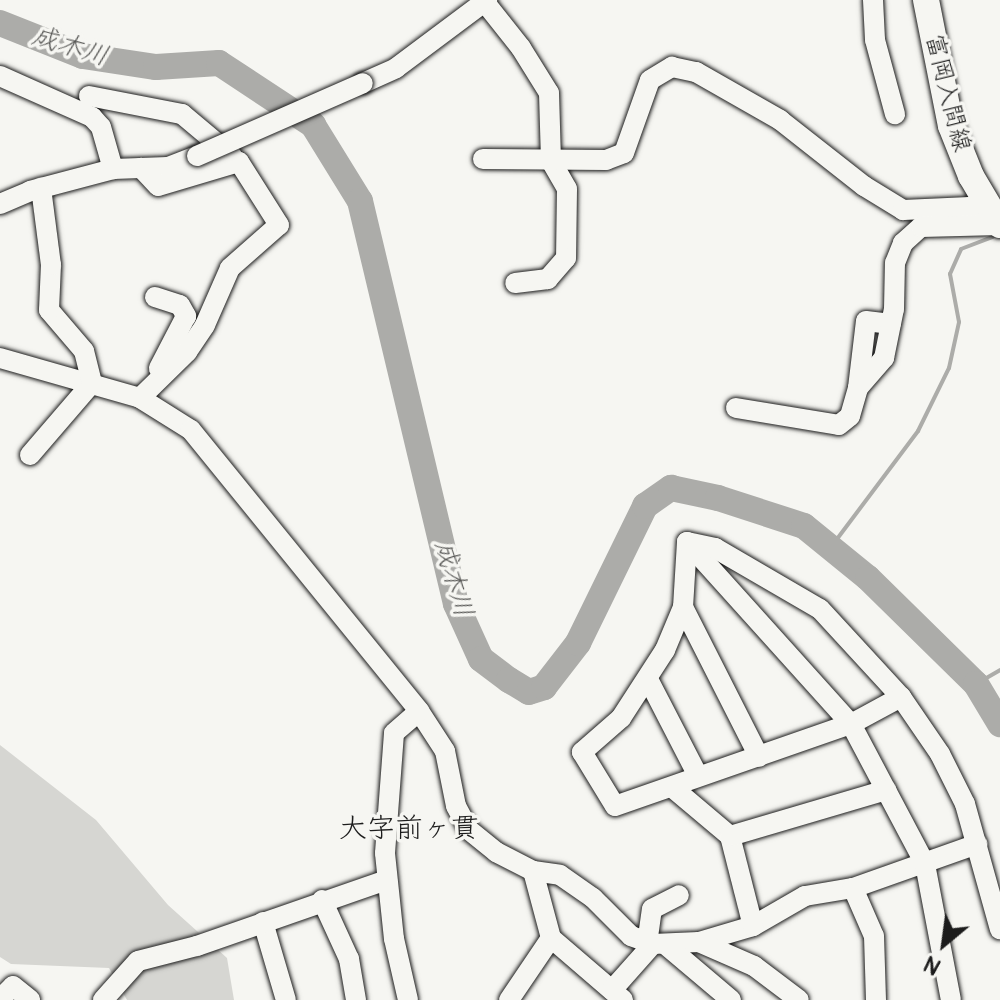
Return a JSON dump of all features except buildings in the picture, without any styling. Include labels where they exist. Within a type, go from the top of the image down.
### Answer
[{"type":"main road","name":"富岡入間線","points":[[926,0],[951,126],[971,176],[998,220]]},
{"type":"street","points":[[873,0],[875,40],[895,114]]},
{"type":"street","points":[[0,204],[41,188],[113,169],[168,167],[197,156],[396,68],[485,1],[549,93],[551,161],[567,189],[566,258],[548,279],[515,283]]},
{"type":"street","points":[[483,159],[606,160],[624,153],[650,80],[672,67],[696,72],[780,120],[885,201],[903,210],[970,207],[998,220]]},
{"type":"street","points":[[0,78],[92,117],[101,127],[113,169]]},
{"type":"street","points":[[89,96],[182,114],[239,162],[279,225],[230,268],[205,325],[187,352],[140,398]]},
{"type":"street","points":[[141,168],[158,186],[239,162]]},
{"type":"street","points":[[41,188],[51,265],[49,310],[84,351],[92,383]]},
{"type":"street","points":[[736,408],[839,425],[850,416],[858,388],[884,358],[891,324],[895,263],[899,251],[911,235],[921,227],[998,220]]},
{"type":"street","points":[[140,398],[174,345],[186,316],[180,305],[155,297]]},
{"type":"street","points":[[4,365],[92,383],[140,398],[191,430],[419,711],[445,751],[456,806],[469,830],[496,852],[533,871],[560,875],[593,898],[631,936],[655,944],[731,1000]]},
{"type":"street","points":[[30,455],[92,383]]},
{"type":"street","points":[[687,542],[683,607],[665,650],[621,718],[582,752],[615,806],[851,724],[901,697]]},
{"type":"street","points":[[687,542],[715,548],[820,609],[901,697],[940,754],[965,804],[1000,929]]},
{"type":"street","points":[[687,542],[851,724],[925,864],[951,1000]]},
{"type":"street","points":[[683,607],[759,757]]},
{"type":"street","points":[[648,679],[698,776]]},
{"type":"street","points":[[408,1000],[394,939],[385,853],[394,733],[419,711]]},
{"type":"street","points":[[673,788],[730,836],[753,926]]},
{"type":"street","points":[[730,836],[886,790]]},
{"type":"street","points":[[655,944],[699,942],[753,926],[805,896],[853,888],[977,844]]},
{"type":"street","points":[[533,871],[551,938],[618,995],[655,944],[652,909],[679,895]]},
{"type":"street","points":[[103,1000],[138,961],[197,946],[322,900],[387,880]]},
{"type":"street","points":[[853,888],[874,936],[876,1000]]},
{"type":"street","points":[[322,900],[349,959],[356,1000]]},
{"type":"street","points":[[263,922],[286,1000]]},
{"type":"street","points":[[509,1000],[551,938]]},
{"type":"street","points":[[699,942],[754,966],[799,1000]]},
{"type":"street","points":[[0,999],[13,986],[30,1000]]},
{"type":"shaded area","points":[[0,745],[96,820],[168,905],[227,958],[234,1000],[127,1000],[109,968],[11,964],[0,957]]},
{"type":"waterway","name":"成木川","points":[[0,23],[83,56],[156,67],[219,63],[313,125],[360,201],[456,604],[481,659],[509,680],[529,692],[544,687],[578,643],[645,506],[671,488],[718,498],[804,526],[868,578],[976,684],[1000,724]]},
{"type":"waterway","points":[[831,547],[918,431],[949,368],[959,322],[950,274],[961,249],[993,237]]},
{"type":"waterway","points":[[976,684],[1000,670]]},
{"type":"district","name":"大字前ヶ貫","points":[[409,829]]}]
